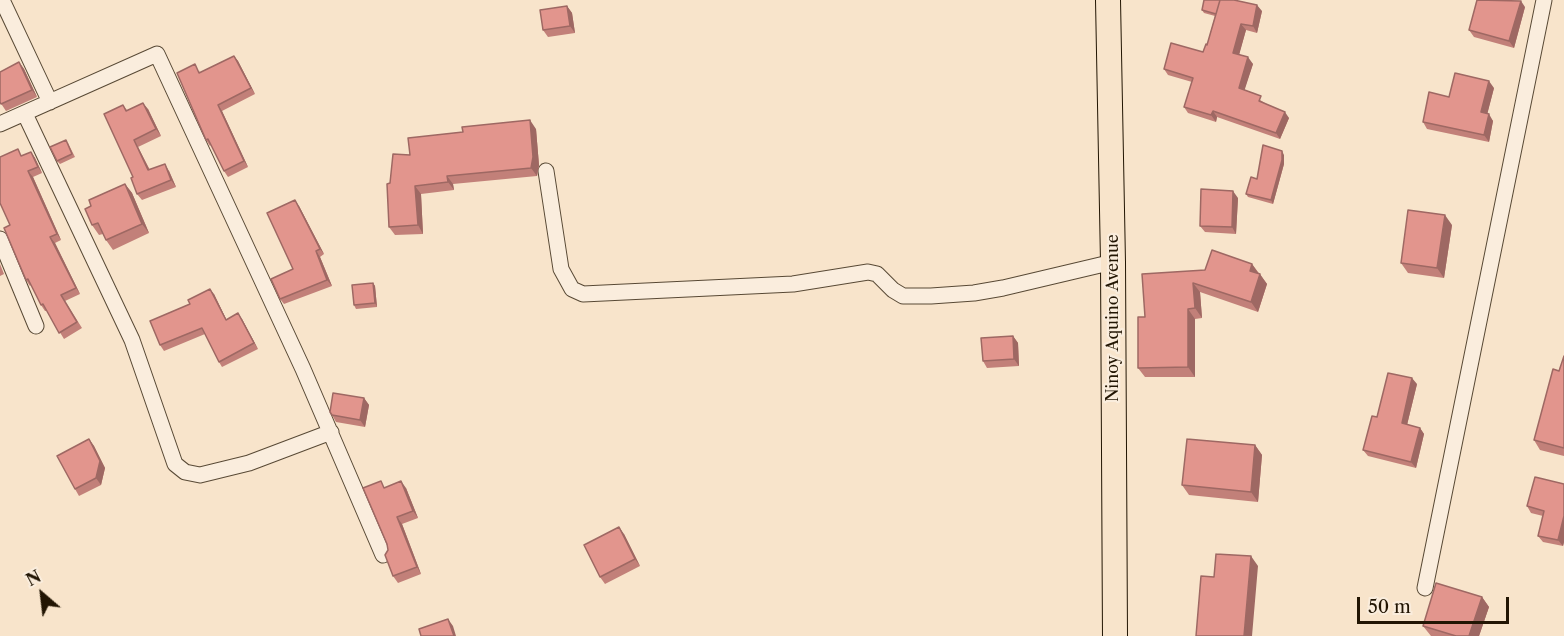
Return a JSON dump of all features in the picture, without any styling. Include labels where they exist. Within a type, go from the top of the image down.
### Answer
[{"type":"main road","name":"Ninoy Aquino Avenue","points":[[1108,0],[1113,261],[1115,636]]},
{"type":"street","points":[[2,0],[50,102]]},
{"type":"street","points":[[1425,588],[1544,0]]},
{"type":"street","points":[[0,124],[157,54],[331,432],[383,555]]},
{"type":"street","points":[[25,114],[132,340],[175,464],[185,472],[200,475],[249,463],[331,432]]},
{"type":"street","points":[[546,171],[561,269],[572,289],[583,294],[793,284],[868,272],[877,274],[892,290],[903,296],[931,296],[1003,288],[1113,261]]},
{"type":"street","points":[[0,239],[36,326]]},
{"type":"building","points":[[1204,0],[1220,0],[1216,14],[1202,10]]},
{"type":"building","points":[[1220,0],[1234,0],[1257,5],[1253,26],[1241,24],[1233,53],[1248,57],[1239,88],[1261,96],[1259,101],[1285,112],[1276,133],[1213,111],[1211,115],[1184,107],[1193,78],[1164,69],[1171,43],[1203,52]]},
{"type":"building","points":[[1477,0],[1521,1],[1509,41],[1469,30]]},
{"type":"building","points":[[567,6],[570,26],[543,30],[540,10]]},
{"type":"building","points":[[234,56],[251,88],[218,105],[244,161],[224,171],[208,139],[206,140],[177,73],[195,64],[199,73]]},
{"type":"building","points":[[19,62],[32,90],[1,104],[0,72]]},
{"type":"building","points":[[1455,73],[1489,81],[1481,112],[1489,114],[1484,135],[1423,122],[1429,92],[1449,97]]},
{"type":"building","points":[[143,103],[156,129],[134,140],[148,170],[165,164],[171,180],[137,194],[131,178],[133,177],[104,114],[123,105],[126,111]]},
{"type":"building","points":[[530,120],[533,157],[531,168],[447,176],[448,182],[415,186],[418,225],[389,227],[387,184],[390,183],[393,154],[410,155],[408,138],[463,132],[462,127]]},
{"type":"building","points":[[66,140],[72,154],[57,161],[50,147]]},
{"type":"building","points":[[1263,145],[1282,151],[1282,160],[1271,200],[1246,194],[1251,177],[1257,179]]},
{"type":"building","points":[[18,149],[21,156],[31,152],[38,167],[28,171],[57,234],[50,237],[76,288],[61,295],[77,322],[59,333],[28,279],[26,280],[4,228],[10,225],[0,203],[0,157]]},
{"type":"building","points":[[125,184],[142,224],[106,240],[98,223],[92,225],[85,209],[91,206],[89,200]]},
{"type":"building","points":[[1201,189],[1233,191],[1232,227],[1200,226]]},
{"type":"building","points":[[295,200],[320,249],[316,251],[327,280],[280,299],[271,279],[293,269],[267,213]]},
{"type":"building","points":[[1408,210],[1445,215],[1437,268],[1401,263]]},
{"type":"building","points":[[1212,250],[1252,264],[1250,271],[1260,274],[1251,302],[1193,283],[1195,308],[1188,309],[1188,367],[1138,368],[1138,317],[1145,317],[1142,274],[1205,270]]},
{"type":"building","points":[[373,283],[375,303],[354,305],[352,285]]},
{"type":"building","points":[[210,289],[226,320],[238,313],[254,343],[219,362],[202,328],[160,345],[150,321],[190,304],[188,300]]},
{"type":"building","points":[[1013,336],[1014,359],[983,361],[981,338]]},
{"type":"building","points":[[1564,356],[1564,448],[1534,440],[1553,369],[1559,371]]},
{"type":"building","points":[[1388,373],[1412,378],[1402,423],[1420,428],[1411,462],[1363,450],[1372,416],[1377,417]]},
{"type":"building","points":[[333,393],[364,398],[360,420],[332,415],[330,412]]},
{"type":"building","points":[[89,439],[100,461],[96,478],[75,489],[57,456]]},
{"type":"building","points":[[1187,439],[1255,445],[1251,492],[1182,485]]},
{"type":"building","points":[[1535,477],[1564,484],[1564,516],[1558,540],[1538,536],[1544,511],[1527,506]]},
{"type":"building","points":[[381,481],[384,488],[401,481],[413,511],[397,517],[417,567],[393,576],[385,555],[388,550],[387,544],[363,488]]},
{"type":"building","points":[[619,527],[635,559],[600,577],[584,545]]},
{"type":"building","points":[[1216,554],[1251,556],[1244,636],[1196,636],[1201,576],[1214,577]]},
{"type":"building","points":[[1436,583],[1482,597],[1469,636],[1456,636],[1423,626]]},
{"type":"building","points":[[448,619],[454,636],[421,636],[419,629]]}]
